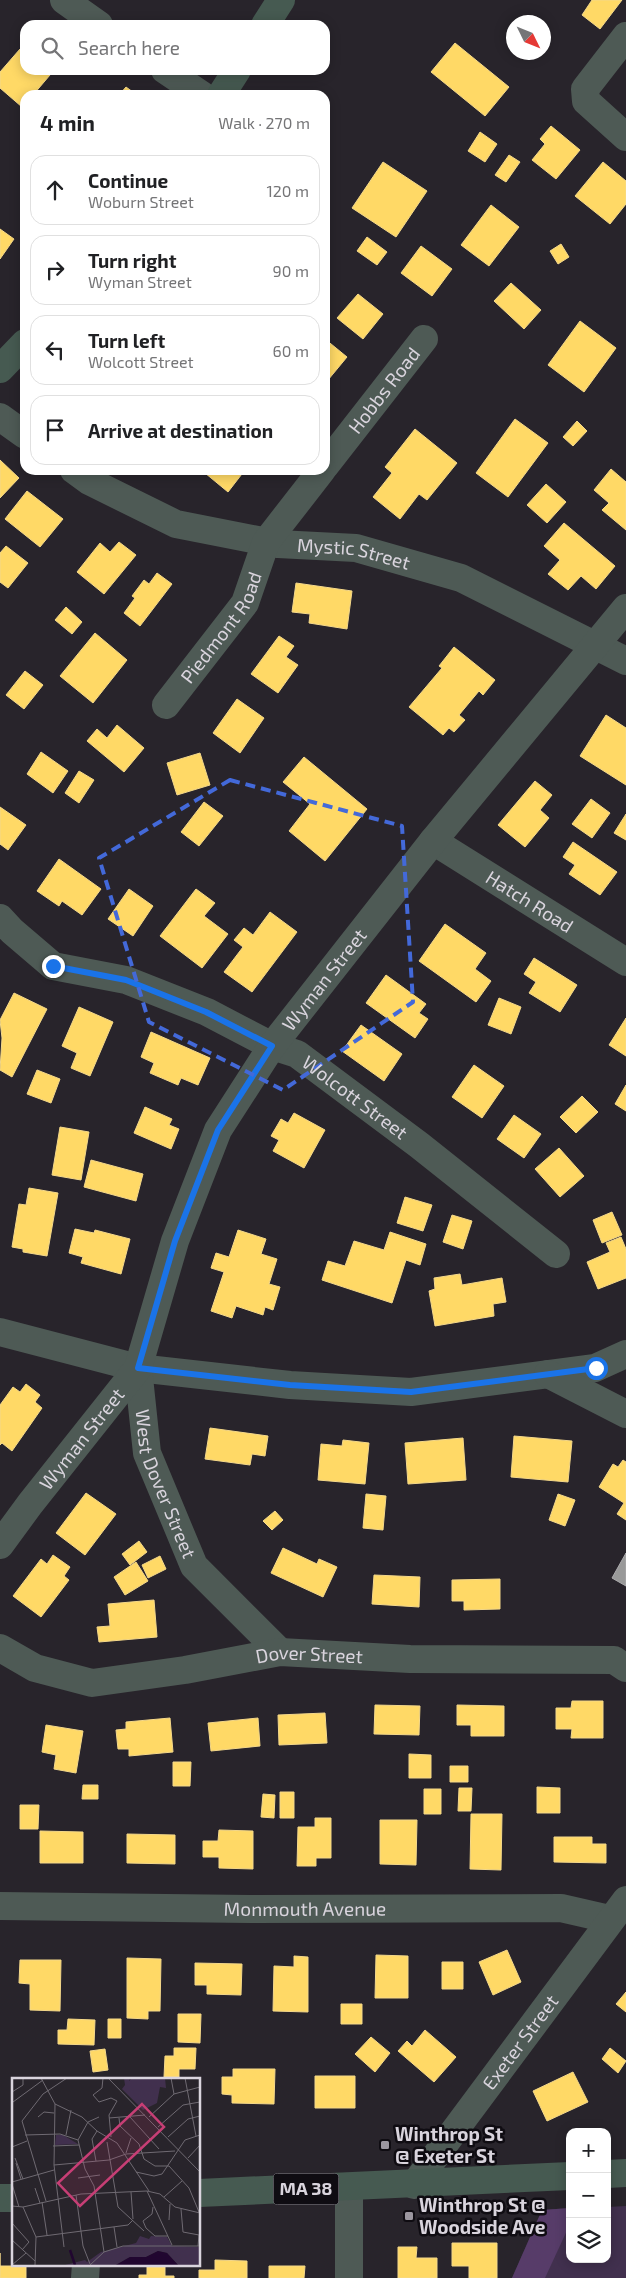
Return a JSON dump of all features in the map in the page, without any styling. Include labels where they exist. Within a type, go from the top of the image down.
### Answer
[{"type":"main road","points":[[268,20],[280,0]]},
{"type":"main road","points":[[224,90],[234,75]]},
{"type":"main road","points":[[0,369],[20,348]]},
{"type":"main road","points":[[611,2174],[626,2173]]},
{"type":"main road","name":"MA 38","points":[[200,2193],[414,2185],[566,2176]]},
{"type":"street","points":[[64,0],[92,20]]},
{"type":"street","points":[[626,36],[585,89],[586,101],[598,114],[626,137]]},
{"type":"street","points":[[172,75],[195,90]]},
{"type":"street","name":"Hobbs Road","points":[[330,460],[424,339]]},
{"type":"street","points":[[0,417],[20,431]]},
{"type":"street","name":"Mystic Street","points":[[81,475],[89,481],[176,524],[278,544],[356,548],[461,578],[626,661]]},
{"type":"street","points":[[266,542],[318,475]]},
{"type":"street","name":"Piedmont Road","points":[[166,705],[245,603],[266,542]]},
{"type":"street","name":"Wyman Street","points":[[0,1545],[30,1504],[138,1368],[175,1241],[218,1130],[272,1046],[433,841],[626,608]]},
{"type":"street","name":"Hatch Road","points":[[433,841],[626,962]]},
{"type":"street","name":"Wolcott Street","points":[[0,918],[12,931],[53,966],[126,980],[206,1012],[272,1046],[297,1054],[419,1145],[556,1254]]},
{"type":"street","points":[[0,1332],[138,1368],[290,1385],[411,1392],[596,1368],[626,1354]]},
{"type":"street","name":"West Dover Street","points":[[138,1368],[147,1453],[194,1566],[280,1652]]},
{"type":"street","points":[[548,1374],[626,1414]]},
{"type":"street","name":"Dover Street","points":[[0,1648],[35,1668],[92,1683],[185,1670],[280,1652],[410,1659],[614,1660],[626,1668]]},
{"type":"street","name":"Monmouth Avenue","points":[[0,1906],[250,1909],[618,1909]]},
{"type":"street","name":"Exeter Street","points":[[414,2185],[618,1909]]},
{"type":"street","points":[[349,2187],[349,2278]]},
{"type":"highlighted area","points":[[230,780],[402,826],[413,1002],[283,1090],[149,1022],[99,858]]},
{"type":"shaded area","points":[[626,2206],[626,2278],[512,2278],[542,2210],[566,2208],[566,2263],[611,2263],[611,2207]]},
{"type":"shaded area","points":[[566,2208],[566,2233],[545,2278],[512,2278],[542,2210]]},
{"type":"building: Homes","points":[[592,0],[622,0],[600,29],[582,15]]},
{"type":"building: Homes","points":[[455,43],[509,87],[485,116],[431,72]]},
{"type":"building: Homes","points":[[20,49],[20,75],[50,75],[37,90],[20,90],[20,105],[0,88],[0,72]]},
{"type":"building: Homes","points":[[551,126],[580,150],[556,179],[532,160],[545,144],[540,139]]},
{"type":"building: Homes","points":[[480,132],[497,144],[485,162],[468,151]]},
{"type":"building: Homes","points":[[509,155],[520,162],[506,182],[495,175]]},
{"type":"building: Homes","points":[[383,162],[427,191],[396,237],[352,208]]},
{"type":"building: Homes","points":[[603,162],[626,181],[626,204],[610,224],[575,196]]},
{"type":"building: Homes","points":[[491,205],[519,227],[489,266],[461,245]]},
{"type":"building: Homes","points":[[0,229],[14,239],[0,259]]},
{"type":"building: Homes","points":[[367,237],[387,252],[377,265],[357,251]]},
{"type":"building: Homes","points":[[561,244],[569,257],[558,264],[550,251]]},
{"type":"building: Homes","points":[[421,246],[452,269],[432,296],[401,273]]},
{"type":"building: Homes","points":[[511,283],[541,310],[524,329],[494,301]]},
{"type":"building: Homes","points":[[358,294],[383,314],[363,339],[337,318]]},
{"type":"building: Homes","points":[[580,321],[616,348],[584,392],[548,365]]},
{"type":"building: Homes","points":[[330,343],[347,357],[330,378]]},
{"type":"building: Homes","points":[[515,419],[548,443],[508,497],[476,473]]},
{"type":"building: Homes","points":[[577,421],[587,431],[573,446],[563,437]]},
{"type":"building: Homes","points":[[415,429],[457,463],[427,500],[419,494],[400,519],[373,497],[392,473],[385,467]]},
{"type":"building: Homes","points":[[0,460],[19,478],[0,498]]},
{"type":"building: Homes","points":[[611,469],[626,482],[626,530],[602,510],[609,503],[594,490]]},
{"type":"building: Homes","points":[[207,475],[241,475],[228,492]]},
{"type":"building: Homes","points":[[546,484],[566,502],[547,523],[527,505]]},
{"type":"building: Homes","points":[[27,491],[63,519],[40,547],[5,519]]},
{"type":"building: Homes","points":[[564,523],[615,566],[596,589],[581,576],[568,590],[548,574],[560,560],[544,546]]},
{"type":"building: Homes","points":[[119,542],[136,555],[104,594],[77,572],[100,543],[110,552]]},
{"type":"building: Homes","points":[[6,546],[28,563],[8,588],[0,582],[0,553]]},
{"type":"building: Homes","points":[[157,573],[172,584],[140,626],[124,613],[135,598],[132,596],[144,580],[149,584]]},
{"type":"building: Homes","points":[[296,583],[352,591],[347,629],[309,623],[310,614],[292,612]]},
{"type":"building: Homes","points":[[66,607],[82,622],[72,634],[55,620]]},
{"type":"building: Homes","points":[[95,633],[127,660],[93,703],[60,676]]},
{"type":"building: Homes","points":[[279,636],[294,646],[286,657],[298,665],[278,693],[251,674]]},
{"type":"building: Homes","points":[[454,647],[495,680],[483,695],[479,691],[459,715],[465,720],[454,732],[449,728],[443,735],[409,707],[442,668],[439,666]]},
{"type":"building: Homes","points":[[25,671],[43,685],[24,709],[6,695]]},
{"type":"building: Homes","points":[[237,699],[264,718],[240,753],[213,733]]},
{"type":"building: Homes","points":[[606,715],[626,728],[626,785],[580,756]]},
{"type":"building: Homes","points":[[117,725],[144,748],[124,772],[87,741],[97,729],[107,738]]},
{"type":"building: Homes","points":[[41,752],[68,771],[53,793],[27,774]]},
{"type":"building: Homes","points":[[200,753],[210,785],[177,795],[167,763]]},
{"type":"building: Homes","points":[[304,757],[367,809],[325,861],[289,831],[310,804],[283,782]]},
{"type":"building: Homes","points":[[79,771],[94,780],[79,803],[65,793]]},
{"type":"building: Homes","points":[[535,781],[552,795],[540,810],[549,818],[525,847],[498,825]]},
{"type":"building: Homes","points":[[591,799],[610,813],[592,838],[572,824]]},
{"type":"building: Homes","points":[[204,802],[223,816],[199,846],[181,832]]},
{"type":"building: Homes","points":[[0,807],[26,825],[8,850],[0,844]]},
{"type":"building: Homes","points":[[626,814],[626,840],[614,833]]},
{"type":"building: Homes","points":[[573,842],[617,872],[600,895],[569,874],[575,865],[563,857]]},
{"type":"building: Homes","points":[[59,859],[101,889],[82,915],[62,901],[59,906],[37,891]]},
{"type":"building: Homes","points":[[129,889],[153,906],[133,936],[108,919]]},
{"type":"building: Homes","points":[[196,889],[215,903],[204,916],[228,934],[202,968],[160,936]]},
{"type":"building: Homes","points":[[270,912],[297,932],[252,992],[224,972],[243,947],[234,940],[244,928],[253,935]]},
{"type":"building: Homes","points":[[445,924],[486,953],[475,969],[491,981],[476,1002],[419,961]]},
{"type":"building: Homes","points":[[534,958],[577,985],[560,1012],[529,993],[536,982],[524,974]]},
{"type":"building: Homes","points":[[386,975],[426,1004],[419,1013],[428,1019],[415,1038],[366,1003]]},
{"type":"building: Homes","points":[[14,993],[47,1009],[12,1077],[0,1070],[2,1038],[0,1020]]},
{"type":"building: Homes","points":[[499,998],[521,1007],[511,1034],[488,1025]]},
{"type":"building: Homes","points":[[79,1007],[113,1022],[90,1076],[71,1068],[77,1053],[62,1046]]},
{"type":"building: Homes","points":[[626,1018],[626,1056],[609,1045]]},
{"type":"building: Homes","points":[[361,1025],[402,1054],[384,1081],[342,1051]]},
{"type":"building: Homes","points":[[151,1032],[210,1058],[198,1085],[181,1078],[178,1085],[150,1073],[154,1063],[141,1057]]},
{"type":"building: Homes","points":[[474,1065],[504,1086],[482,1118],[452,1097]]},
{"type":"building: Homes","points":[[37,1070],[60,1079],[51,1103],[27,1094]]},
{"type":"building: Homes","points":[[626,1085],[626,1111],[615,1104]]},
{"type":"building: Homes","points":[[582,1096],[598,1112],[576,1133],[560,1117]]},
{"type":"building: Homes","points":[[145,1107],[172,1119],[169,1125],[179,1129],[171,1149],[134,1133]]},
{"type":"building: Homes","points":[[294,1113],[325,1130],[304,1168],[273,1151],[279,1140],[271,1136],[281,1119],[288,1123]]},
{"type":"building: Homes","points":[[514,1115],[541,1134],[524,1158],[497,1139]]},
{"type":"building: Homes","points":[[60,1127],[89,1132],[81,1180],[52,1175]]},
{"type":"building: Homes","points":[[559,1148],[584,1176],[560,1197],[535,1169]]},
{"type":"building: Homes","points":[[91,1160],[143,1174],[136,1201],[84,1187]]},
{"type":"building: Homes","points":[[29,1188],[58,1193],[47,1256],[23,1252],[23,1249],[12,1247],[19,1204],[26,1205]]},
{"type":"building: Homes","points":[[405,1197],[432,1205],[423,1231],[397,1223]]},
{"type":"building: Homes","points":[[612,1212],[622,1235],[602,1243],[593,1220]]},
{"type":"building: Homes","points":[[452,1215],[472,1221],[463,1249],[443,1242]]},
{"type":"building: Homes","points":[[75,1229],[94,1233],[95,1230],[130,1239],[121,1274],[81,1263],[83,1257],[69,1253]]},
{"type":"building: Homes","points":[[238,1230],[266,1239],[261,1254],[277,1259],[269,1284],[280,1287],[273,1310],[265,1307],[263,1315],[236,1306],[232,1318],[211,1311],[224,1272],[211,1268],[216,1253],[229,1257]]},
{"type":"building: Homes","points":[[390,1232],[426,1244],[420,1265],[406,1260],[392,1303],[322,1280],[328,1261],[345,1266],[354,1241],[384,1250]]},
{"type":"building: Homes","points":[[621,1237],[626,1249],[626,1278],[598,1289],[587,1262],[610,1252],[606,1243]]},
{"type":"building: Homes","points":[[460,1274],[462,1285],[502,1278],[506,1302],[493,1304],[494,1316],[435,1326],[429,1291],[435,1289],[434,1278]]},
{"type":"building: Homes","points":[[26,1384],[40,1395],[35,1402],[42,1408],[12,1451],[2,1443],[0,1445],[0,1405],[13,1387],[20,1392]]},
{"type":"building: Homes","points":[[210,1428],[268,1436],[265,1456],[252,1454],[250,1465],[205,1459]]},
{"type":"building: Homes","points":[[514,1436],[572,1441],[568,1482],[511,1477]]},
{"type":"building: Homes","points":[[463,1438],[466,1480],[408,1484],[405,1443]]},
{"type":"building: Homes","points":[[343,1440],[369,1443],[365,1484],[318,1480],[321,1444],[342,1446]]},
{"type":"building: Homes","points":[[623,1460],[626,1462],[626,1520],[617,1514],[624,1503],[599,1487],[613,1464],[618,1467]]},
{"type":"building: Homes","points":[[86,1493],[116,1514],[85,1555],[56,1533]]},
{"type":"building: Homes","points":[[366,1494],[386,1496],[383,1530],[363,1528]]},
{"type":"building: Homes","points":[[558,1494],[575,1500],[565,1526],[549,1520]]},
{"type":"building: Homes","points":[[275,1511],[283,1520],[272,1530],[263,1521]]},
{"type":"building: Homes","points":[[139,1541],[147,1552],[130,1565],[122,1554]]},
{"type":"building: Homes","points":[[283,1548],[317,1564],[319,1559],[337,1567],[323,1597],[271,1573]]},
{"type":"building: Homes","points":[[53,1555],[70,1567],[64,1576],[69,1580],[41,1617],[13,1596],[41,1559],[47,1564]]},
{"type":"building: Homes","points":[[160,1556],[166,1569],[148,1578],[142,1565]]},
{"type":"building: Homes","points":[[136,1562],[148,1581],[125,1595],[114,1577]]},
{"type":"building: Homes","points":[[374,1575],[420,1577],[419,1607],[372,1604]]},
{"type":"building: Homes","points":[[500,1579],[500,1609],[464,1610],[464,1601],[452,1601],[452,1580]]},
{"type":"building: Homes","points":[[154,1600],[157,1637],[99,1642],[97,1627],[110,1626],[108,1604]]},
{"type":"building: Homes","points":[[572,1701],[603,1701],[603,1738],[571,1738],[572,1729],[556,1729],[556,1708],[571,1708]]},
{"type":"building: Homes","points":[[375,1705],[420,1706],[419,1735],[374,1734]]},
{"type":"building: Homes","points":[[457,1705],[504,1706],[504,1736],[471,1736],[471,1725],[457,1725]]},
{"type":"building: Homes","points":[[325,1713],[327,1743],[279,1745],[278,1715]]},
{"type":"building: Homes","points":[[170,1718],[173,1752],[129,1756],[129,1749],[118,1749],[116,1730],[126,1729],[126,1722]]},
{"type":"building: Homes","points":[[258,1718],[260,1746],[211,1751],[208,1723]]},
{"type":"building: Homes","points":[[46,1725],[83,1731],[76,1773],[54,1769],[56,1755],[42,1752]]},
{"type":"building: Homes","points":[[409,1754],[431,1755],[431,1778],[409,1778]]},
{"type":"building: Homes","points":[[173,1762],[191,1762],[190,1786],[173,1786]]},
{"type":"building: Homes","points":[[450,1766],[468,1766],[468,1782],[450,1782]]},
{"type":"building: Homes","points":[[83,1785],[98,1785],[98,1799],[82,1799]]},
{"type":"building: Homes","points":[[537,1787],[560,1788],[560,1813],[537,1813]]},
{"type":"building: Homes","points":[[459,1788],[472,1788],[471,1811],[458,1811]]},
{"type":"building: Homes","points":[[424,1789],[441,1789],[441,1814],[424,1814]]},
{"type":"building: Homes","points":[[280,1792],[294,1792],[294,1818],[280,1818]]},
{"type":"building: Homes","points":[[263,1794],[275,1795],[274,1818],[261,1817]]},
{"type":"building: Homes","points":[[20,1805],[39,1805],[38,1829],[20,1829]]},
{"type":"building: Homes","points":[[471,1814],[502,1814],[501,1870],[470,1869]]},
{"type":"building: Homes","points":[[315,1818],[331,1818],[331,1858],[316,1858],[316,1866],[297,1866],[298,1827],[315,1827]]},
{"type":"building: Homes","points":[[380,1820],[417,1820],[416,1865],[380,1864]]},
{"type":"building: Homes","points":[[219,1830],[253,1831],[253,1869],[219,1868],[219,1857],[203,1857],[203,1841],[218,1841]]},
{"type":"building: Homes","points":[[40,1831],[83,1832],[83,1863],[40,1863]]},
{"type":"building: Homes","points":[[127,1834],[175,1835],[175,1864],[127,1863]]},
{"type":"building: Homes","points":[[554,1837],[592,1837],[592,1844],[606,1844],[606,1863],[554,1862]]},
{"type":"building: Homes","points":[[507,1950],[521,1982],[493,1995],[479,1962]]},
{"type":"building: Homes","points":[[376,1955],[408,1956],[408,1998],[375,1998]]},
{"type":"building: Homes","points":[[294,1956],[308,1957],[308,2012],[273,2011],[274,1966],[294,1967]]},
{"type":"building: Homes","points":[[127,1958],[161,1959],[160,2011],[148,2011],[148,2019],[127,2018]]},
{"type":"building: Homes","points":[[20,1960],[61,1960],[60,2011],[30,2010],[30,1984],[19,1983]]},
{"type":"building: Homes","points":[[442,1962],[463,1962],[463,1989],[442,1989]]},
{"type":"building: Homes","points":[[195,1963],[242,1964],[241,1995],[207,1994],[207,1985],[195,1985]]},
{"type":"building: Homes","points":[[626,1992],[626,2012],[616,2004]]},
{"type":"building: Homes","points":[[341,2004],[362,2004],[362,2024],[341,2024]]},
{"type":"building: Homes","points":[[178,2014],[201,2014],[200,2043],[178,2042]]},
{"type":"building: Homes","points":[[68,2019],[95,2020],[94,2045],[58,2044],[58,2030],[67,2030]]},
{"type":"building: Homes","points":[[108,2019],[121,2019],[121,2038],[108,2038]]},
{"type":"building: Homes","points":[[425,2030],[456,2057],[434,2082],[398,2051],[407,2041],[412,2046]]},
{"type":"building: Homes","points":[[371,2037],[390,2053],[375,2072],[355,2054]]},
{"type":"building: Homes","points":[[174,2048],[196,2048],[195,2069],[179,2069],[179,2077],[164,2077],[165,2056],[174,2056]]},
{"type":"building: Homes","points":[[610,2048],[626,2061],[618,2073],[602,2059]]},
{"type":"building: Homes","points":[[105,2049],[108,2070],[93,2072],[90,2051]]},
{"type":"building: Homes","points":[[233,2069],[275,2069],[274,2104],[232,2103],[232,2095],[222,2094],[222,2077],[233,2077]]},
{"type":"building: Homes","points":[[573,2072],[588,2102],[547,2121],[533,2091]]},
{"type":"building: Homes","points":[[315,2076],[355,2076],[355,2108],[315,2108]]},
{"type":"building: Homes","points":[[452,2243],[497,2243],[497,2278],[469,2278],[469,2266],[452,2266]]},
{"type":"building: Homes","points":[[398,2247],[417,2247],[416,2258],[437,2258],[437,2278],[398,2278]]},
{"type":"building: Homes","points":[[215,2260],[247,2261],[247,2278],[199,2278],[199,2270],[215,2270]]},
{"type":"building: Homes","points":[[0,2266],[26,2266],[26,2278],[0,2278]]},
{"type":"building: Homes","points":[[269,2266],[305,2266],[304,2278],[269,2278]]},
{"type":"building: Homes","points":[[147,2267],[165,2267],[165,2276],[174,2276],[174,2278],[139,2278],[139,2275],[147,2275]]},
{"type":"building: Industry","points":[[626,1553],[626,1586],[612,1578]]},
{"type":"place","name":"Winthrop St @ Exeter St","points":[[385,2145]]},
{"type":"place","name":"Winthrop St @ Woodside Ave","points":[[409,2216]]},
{"type":"route","points":[[53,966],[126,980],[206,1012],[272,1046],[218,1130],[175,1241],[138,1368],[290,1385],[411,1392],[596,1368]]}]
